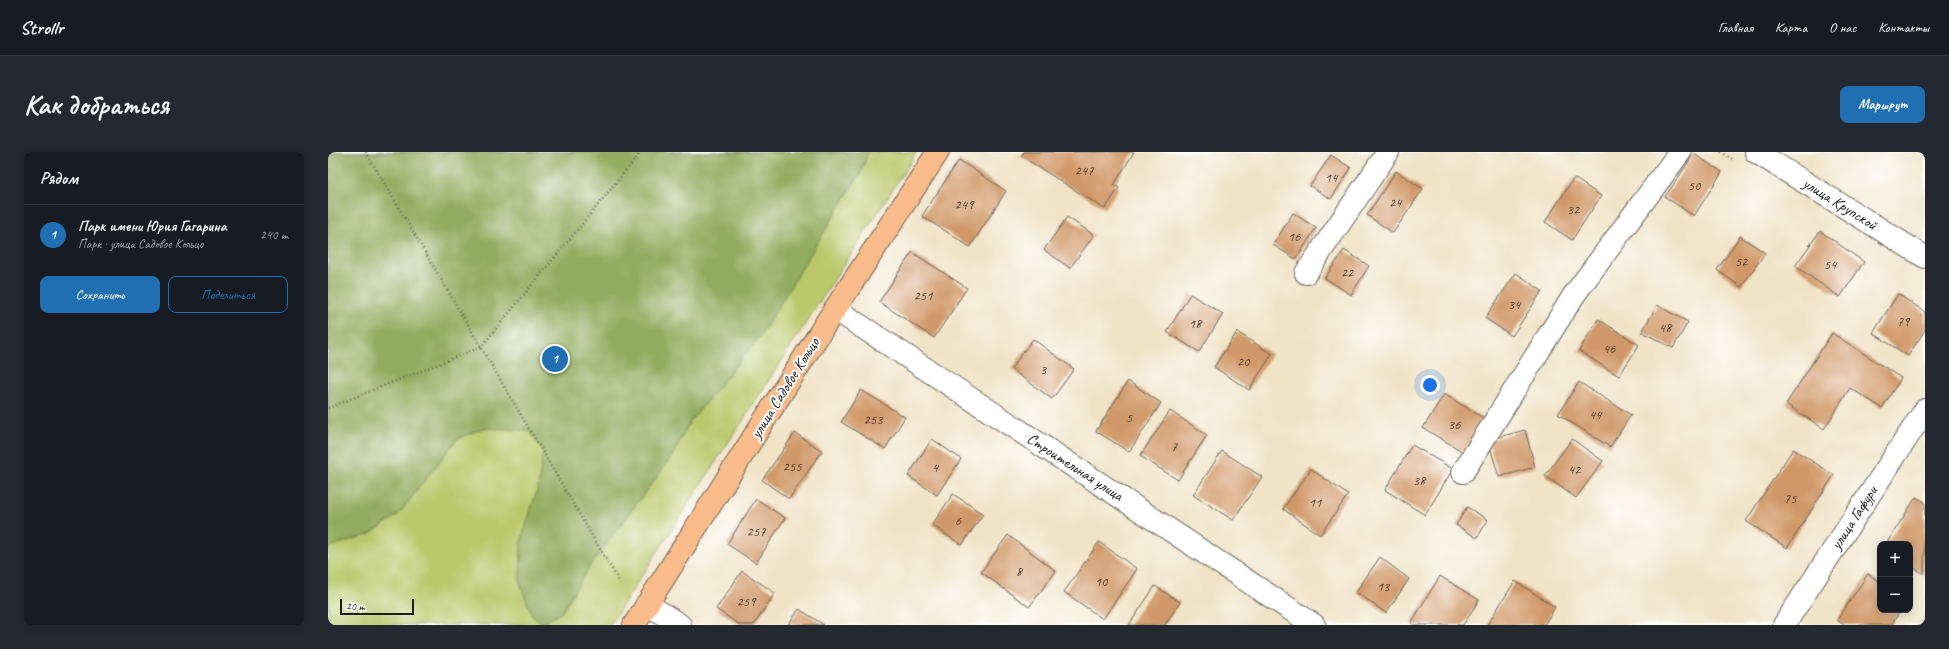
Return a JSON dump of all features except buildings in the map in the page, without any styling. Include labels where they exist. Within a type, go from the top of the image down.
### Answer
[{"type":"main road","name":"улица Садовое Кольцо","points":[[634,625],[835,309],[938,152]]},
{"type":"street","points":[[1306,273],[1388,152]]},
{"type":"street","points":[[1463,472],[1574,295],[1680,152]]},
{"type":"street","name":"улица Крупской","points":[[1756,152],[1925,257]]},
{"type":"street","name":"Строительная улица","points":[[835,309],[1314,625]]},
{"type":"street","name":"улица Гафури","points":[[1784,625],[1925,410]]},
{"type":"street","points":[[648,604],[680,625]]},
{"type":"path","points":[[366,152],[620,583]]},
{"type":"path","points":[[328,408],[481,347],[638,156],[638,152]]},
{"type":"green space","points":[[328,152],[917,152],[610,625],[328,625]]},
{"type":"green space","points":[[328,152],[868,152],[862,170],[761,335],[689,423],[671,458],[589,567],[561,613],[543,623],[532,616],[520,583],[521,542],[539,483],[543,450],[529,430],[483,428],[456,440],[398,515],[370,534],[332,546],[328,550]]},
{"type":"place","name":"Парк имени Юрия Гагарина","points":[[555,359]]}]
